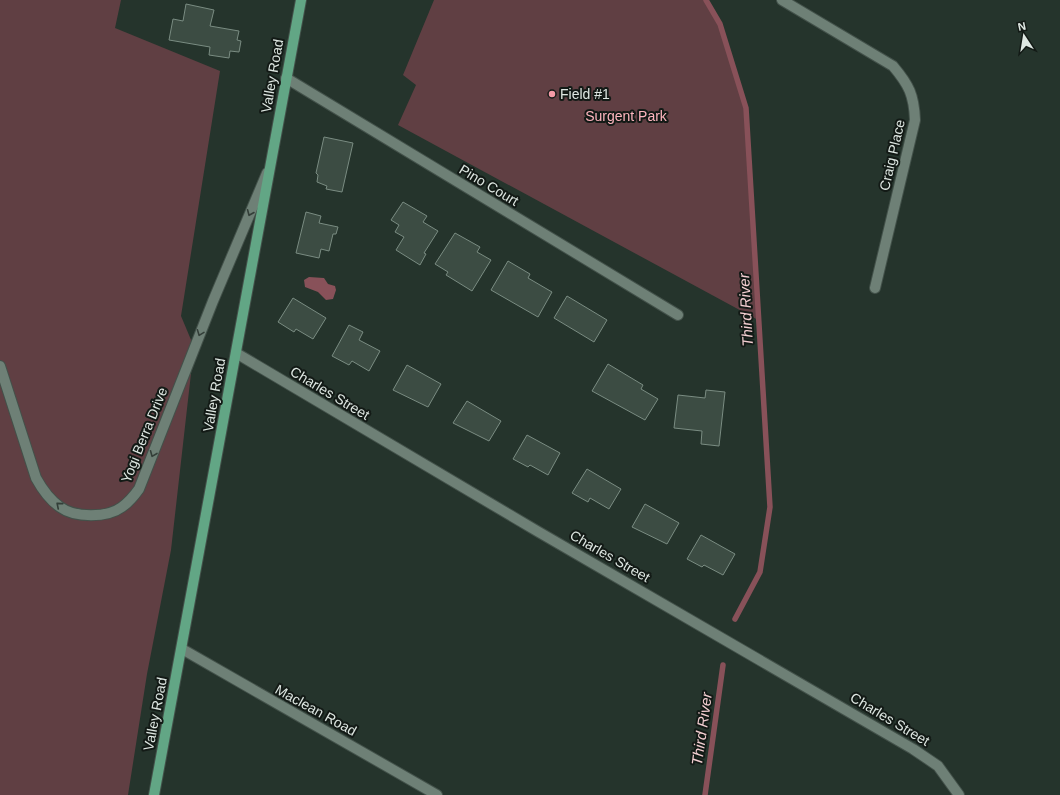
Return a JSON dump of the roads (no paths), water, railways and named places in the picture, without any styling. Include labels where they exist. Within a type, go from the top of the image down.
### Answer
[{"type":"main road","name":"Valley Road","points":[[154,795],[301,0]]},
{"type":"street","name":"Craig Place","points":[[782,0],[893,66],[905,81],[914,100],[915,120],[875,288]]},
{"type":"street","name":"Pino Court","points":[[286,78],[678,315]]},
{"type":"street","name":"Yogi Berra Drive","points":[[0,366],[36,478],[42,489],[60,507],[71,513],[93,515],[121,509],[131,500],[138,489],[213,301],[271,164]]},
{"type":"street","name":"Charles Street","points":[[236,353],[537,531],[913,748],[938,766],[959,795]]},
{"type":"street","name":"Maclean Road","points":[[182,649],[437,795]]},
{"type":"waterway","name":"Third River","points":[[706,0],[720,24],[746,108],[770,507],[760,572],[735,619]]},
{"type":"waterway","name":"Third River","points":[[705,795],[723,665]]},
{"type":"place","name":"Field #1","points":[[552,94]]},
{"type":"park label","name":"Surgent Park","points":[[626,116]]}]
